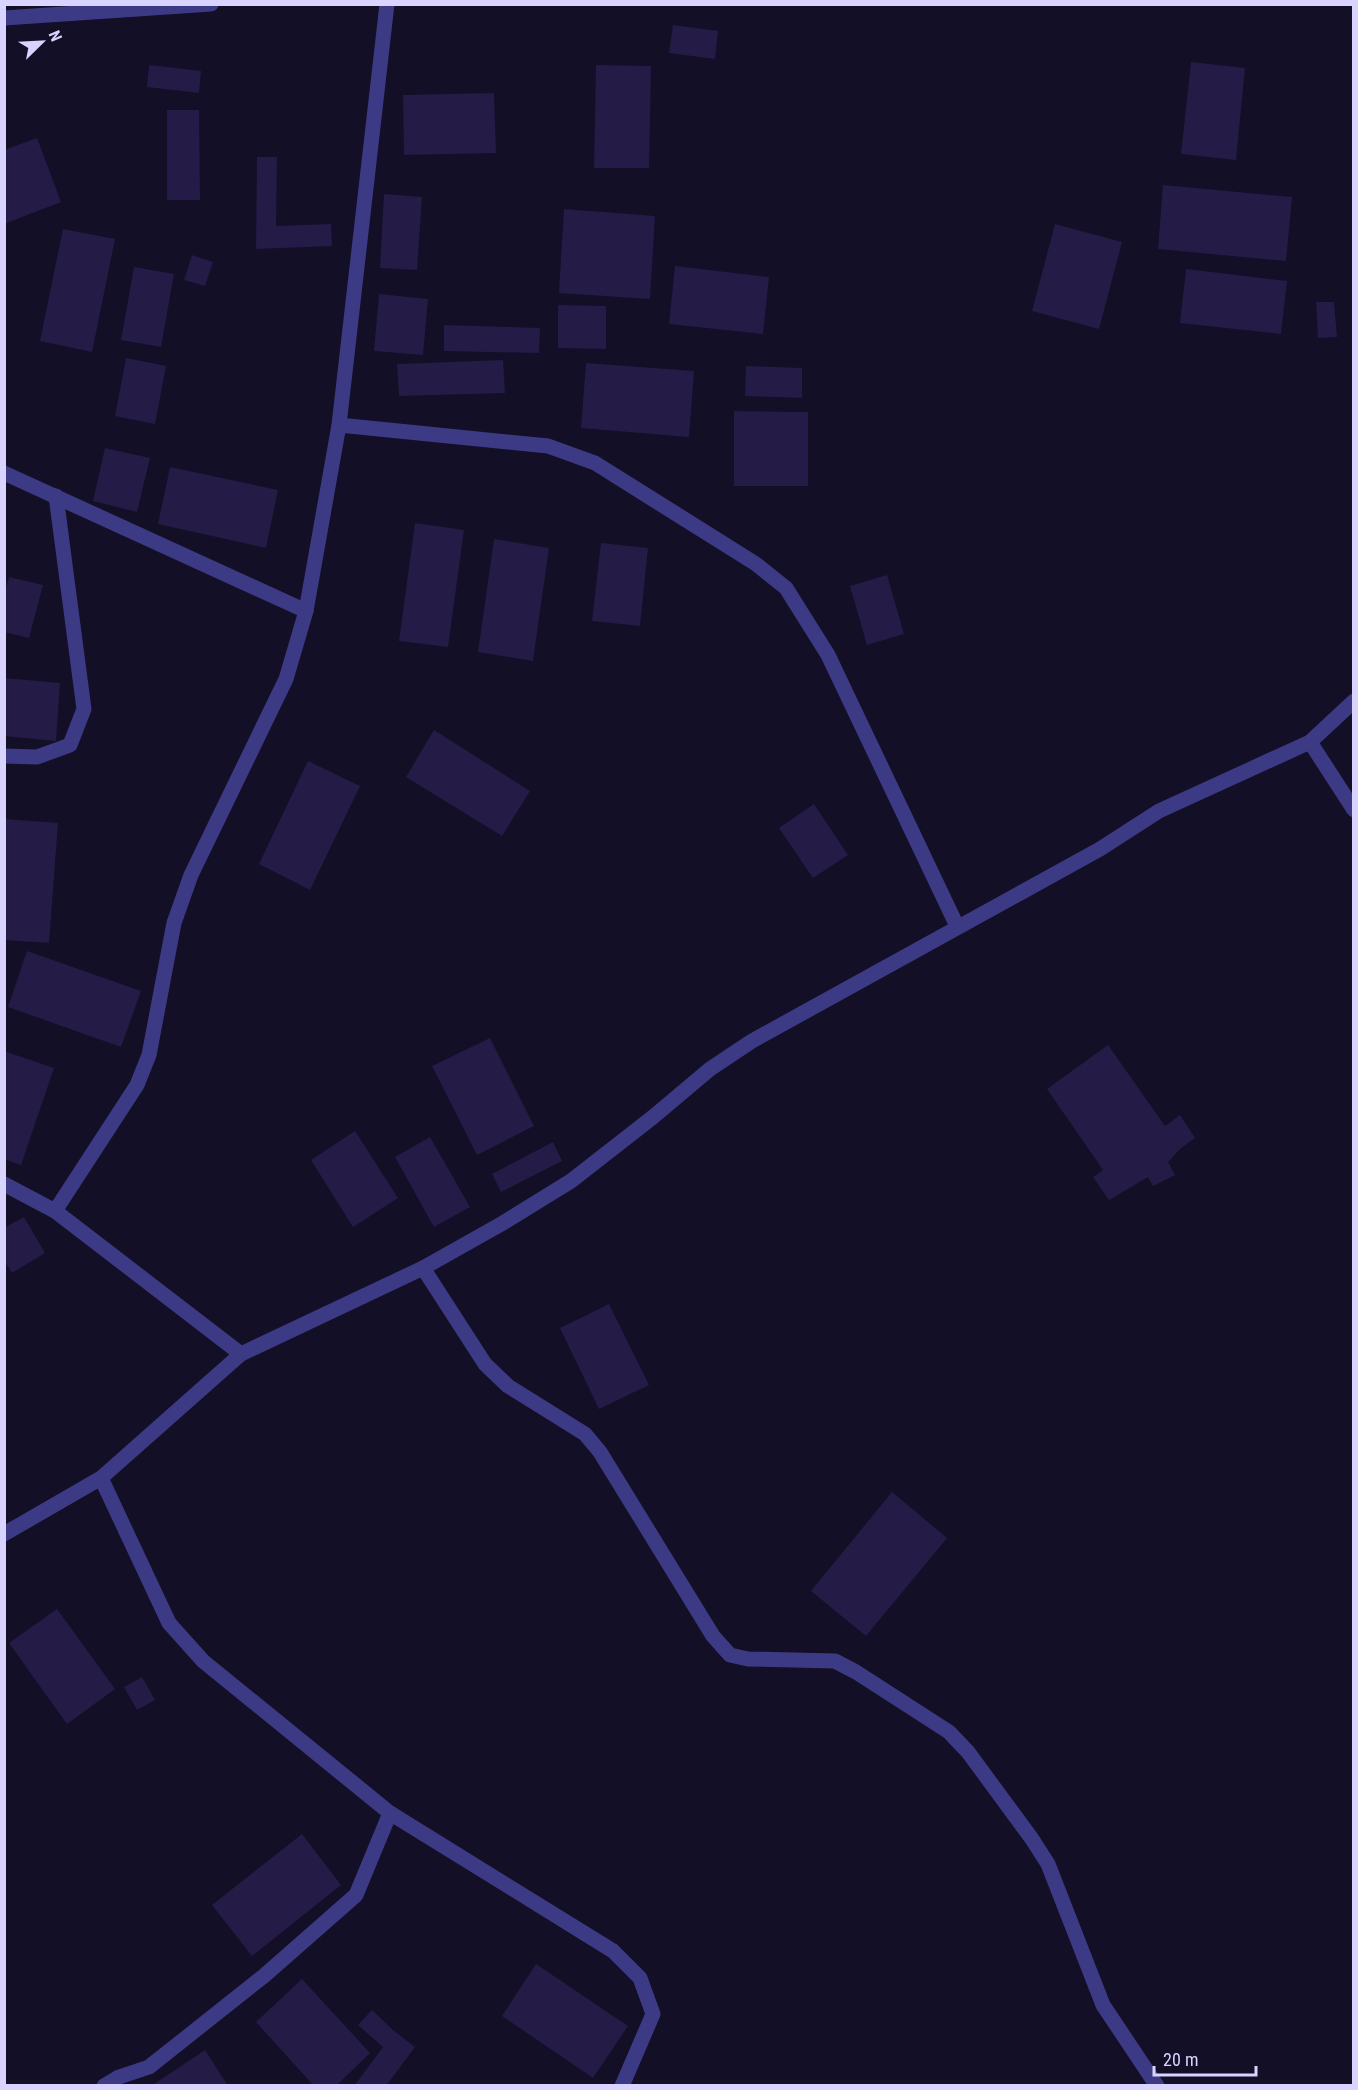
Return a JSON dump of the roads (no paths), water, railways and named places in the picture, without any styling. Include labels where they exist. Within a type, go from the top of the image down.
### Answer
[{"type":"street","points":[[4,18],[211,4]]},
{"type":"street","points":[[55,1211],[137,1084],[149,1055],[174,923],[191,875],[286,679],[306,610],[339,425],[387,4]]},
{"type":"street","points":[[339,425],[548,446],[595,463],[756,564],[786,588],[828,656],[957,926]]},
{"type":"street","points":[[4,474],[306,610]]},
{"type":"street","points":[[4,756],[37,757],[70,745],[84,709],[56,496]]},
{"type":"street","points":[[4,1534],[101,1478],[241,1354],[423,1268],[502,1223],[571,1181],[710,1069],[752,1041],[1100,849],[1159,811],[1311,742],[1353,701]]},
{"type":"street","points":[[1311,742],[1353,810]]},
{"type":"street","points":[[4,1184],[55,1211],[241,1354]]},
{"type":"street","points":[[423,1268],[485,1364],[508,1386],[585,1434],[600,1452],[713,1636],[730,1655],[748,1659],[835,1661],[949,1732],[968,1752],[1048,1864],[1103,2005],[1157,2085]]},
{"type":"street","points":[[101,1478],[169,1623],[203,1661],[390,1813],[613,1952],[640,1978],[653,2014],[622,2085]]},
{"type":"street","points":[[104,2085],[119,2077],[149,2067],[265,1975],[356,1894],[390,1813]]}]
